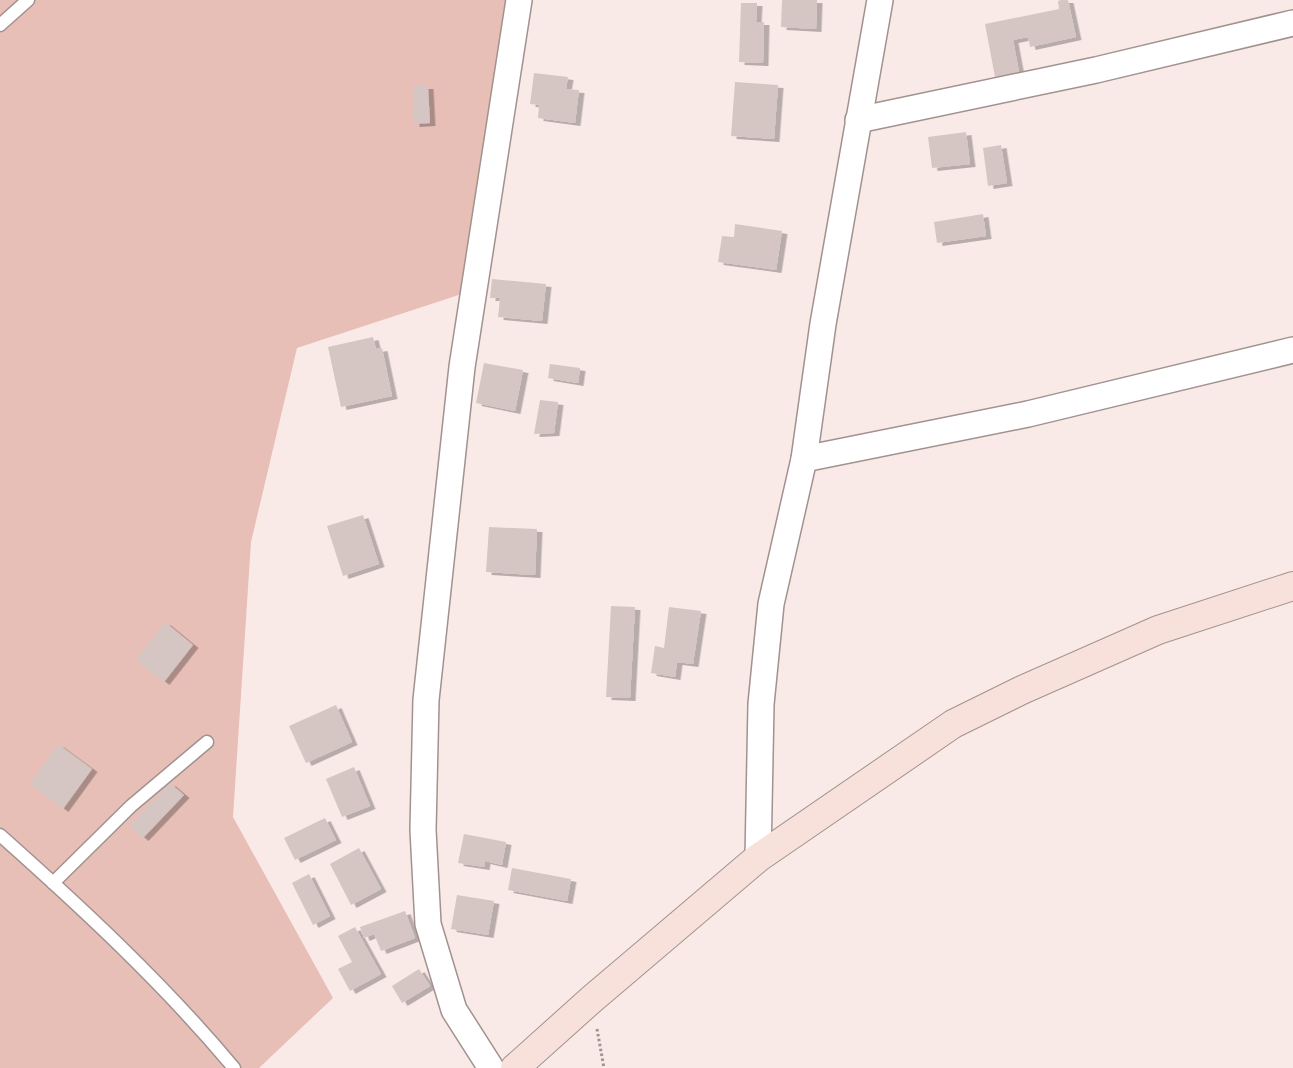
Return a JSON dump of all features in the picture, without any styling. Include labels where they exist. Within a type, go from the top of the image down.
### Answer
[{"type":"main road","points":[[515,1068],[592,999],[758,858],[953,724],[1022,690],[1158,630],[1293,586]]},
{"type":"street","points":[[491,1068],[454,1010],[428,924],[423,830],[426,700],[462,367],[519,0]]},
{"type":"street","points":[[758,858],[761,704],[771,604],[804,459],[823,324],[880,0]]},
{"type":"street","points":[[858,120],[1096,70],[1293,23]]},
{"type":"street","points":[[804,459],[1028,414],[1293,350]]},
{"type":"lane","points":[[0,25],[28,0]]},
{"type":"lane","points":[[53,883],[131,806],[207,742]]},
{"type":"lane","points":[[0,835],[136,962],[198,1025],[234,1068]]},
{"type":"path","points":[[592,999],[604,1068]]},
{"type":"shaded area","points":[[0,0],[525,0],[483,287],[297,348],[251,542],[233,817],[333,998],[259,1068],[0,1068]]},
{"type":"building","points":[[782,0],[817,0],[816,29],[781,27]]},
{"type":"building","points":[[1068,0],[1076,37],[1030,47],[1028,37],[1013,40],[1019,72],[995,77],[985,24],[1059,9],[1058,1]]},
{"type":"building","points":[[741,3],[757,3],[756,22],[764,22],[763,63],[739,62]]},
{"type":"building","points":[[534,73],[568,77],[566,89],[579,90],[575,123],[538,118],[539,105],[530,104]]},
{"type":"building","points":[[735,82],[778,85],[774,139],[731,136]]},
{"type":"building","points":[[413,86],[428,86],[430,123],[414,124]]},
{"type":"building","points":[[966,132],[970,164],[932,168],[928,137]]},
{"type":"building","points":[[1001,145],[1007,183],[988,186],[983,148]]},
{"type":"building","points":[[983,214],[986,236],[937,243],[934,222]]},
{"type":"building","points":[[735,224],[782,231],[776,270],[718,262],[722,236],[734,237]]},
{"type":"building","points":[[492,279],[546,284],[542,321],[498,317],[500,298],[490,298]]},
{"type":"building","points":[[373,337],[376,349],[382,348],[392,396],[341,407],[328,347]]},
{"type":"building","points":[[484,363],[523,370],[515,411],[476,403]]},
{"type":"building","points":[[550,364],[580,368],[578,383],[548,378]]},
{"type":"building","points":[[540,400],[558,402],[554,433],[534,434]]},
{"type":"building","points":[[363,515],[379,564],[343,576],[327,526]]},
{"type":"building","points":[[489,527],[537,529],[535,575],[486,572]]},
{"type":"building","points":[[611,606],[635,607],[630,698],[606,697]]},
{"type":"building","points":[[669,607],[701,611],[693,664],[677,662],[675,677],[651,673],[655,646],[664,648]]},
{"type":"building","points":[[165,622],[193,645],[164,682],[136,660]]},
{"type":"building","points":[[336,705],[352,742],[306,763],[289,726]]},
{"type":"building","points":[[58,744],[92,769],[63,809],[30,784]]},
{"type":"building","points":[[354,767],[370,806],[342,817],[326,779]]},
{"type":"building","points":[[170,783],[184,795],[143,838],[129,826]]},
{"type":"building","points":[[325,818],[336,840],[295,860],[284,838]]},
{"type":"building","points":[[464,834],[506,842],[502,865],[485,861],[484,867],[458,863]]},
{"type":"building","points":[[359,848],[381,889],[351,905],[330,864]]},
{"type":"building","points":[[512,868],[571,879],[567,901],[508,890]]},
{"type":"building","points":[[309,874],[330,916],[313,925],[292,883]]},
{"type":"building","points":[[457,895],[494,901],[488,935],[451,929]]},
{"type":"building","points":[[405,911],[415,938],[381,951],[374,934],[364,938],[360,927]]},
{"type":"building","points":[[355,927],[381,974],[350,991],[338,969],[352,962],[338,936]]},
{"type":"building","points":[[419,969],[430,986],[402,1003],[392,986]]}]
